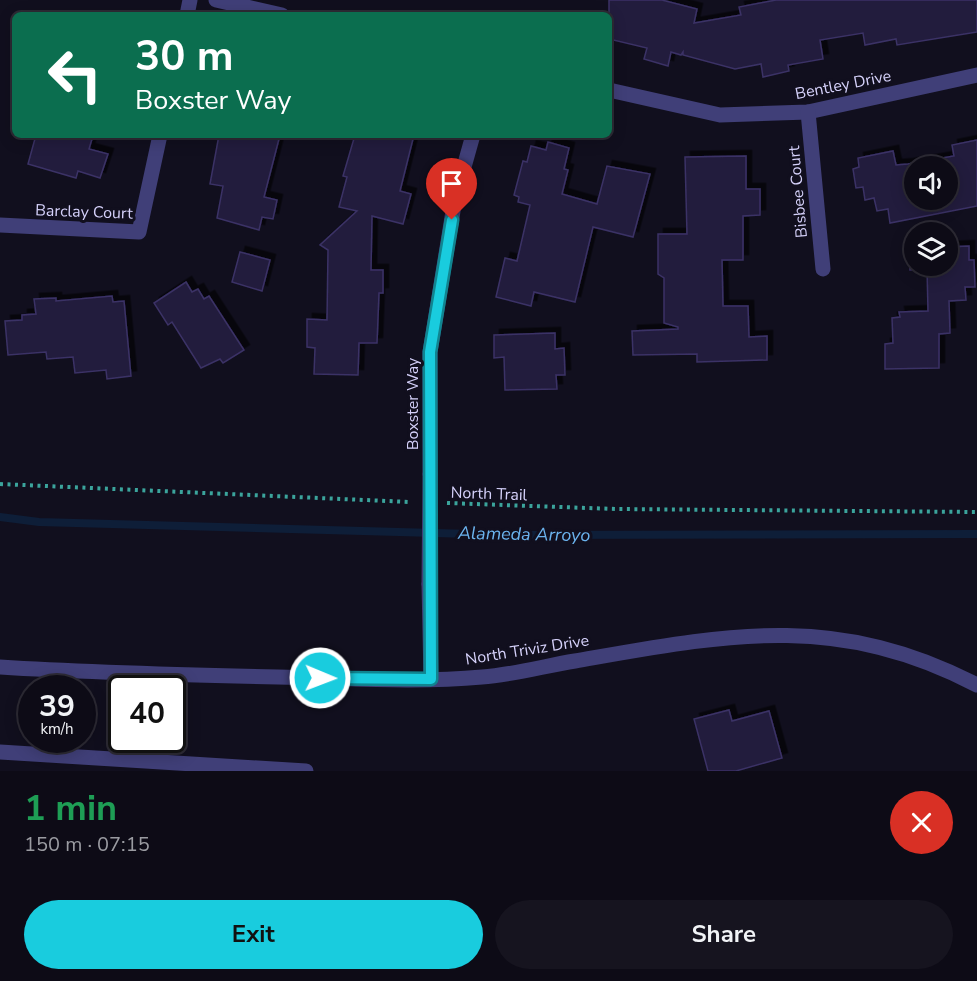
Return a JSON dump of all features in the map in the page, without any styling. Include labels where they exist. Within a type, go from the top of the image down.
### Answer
[{"type":"street","points":[[216,0],[269,12]]},
{"type":"street","name":"Bentley Drive","points":[[612,91],[720,115],[808,112],[977,75]]},
{"type":"street","name":"Bisbee Court","points":[[808,112],[823,268]]},
{"type":"street","name":"Barclay Court","points":[[0,225],[139,232],[159,138]]},
{"type":"street","name":"Boxster Way","points":[[431,679],[430,352],[455,199],[472,138]]},
{"type":"street","name":"North Triviz Drive","points":[[0,667],[77,672],[431,679],[483,677],[694,640],[764,634],[848,639],[904,655],[977,685]]},
{"type":"street","points":[[0,752],[306,771]]},
{"type":"path","points":[[0,484],[419,502]]},
{"type":"path","name":"North Trail","points":[[443,503],[616,509],[977,512]]},
{"type":"building","points":[[609,0],[662,0],[697,9],[694,23],[741,15],[739,7],[776,0],[977,0],[977,32],[897,45],[896,39],[865,45],[863,33],[820,40],[823,59],[788,65],[789,71],[763,77],[761,64],[735,69],[683,55],[683,52],[681,55],[671,52],[668,66],[644,59],[647,48],[612,40],[612,12],[609,12]]},
{"type":"building","points":[[35,138],[88,138],[92,139],[89,149],[108,154],[100,178],[78,171],[76,178],[28,164]]},
{"type":"building","points":[[218,138],[279,138],[264,197],[277,200],[273,219],[262,217],[259,230],[217,218],[223,186],[210,184]]},
{"type":"building","points":[[354,138],[413,138],[400,191],[411,194],[403,224],[372,216],[371,270],[383,270],[383,293],[379,293],[377,343],[359,343],[358,375],[314,374],[315,348],[307,347],[307,319],[327,320],[328,250],[320,245],[357,211],[339,207],[347,177],[343,176]]},
{"type":"building","points":[[977,140],[977,206],[958,210],[958,156],[954,156],[952,145]]},
{"type":"building","points":[[548,142],[569,148],[564,169],[568,170],[562,194],[597,204],[607,166],[650,174],[633,237],[593,227],[575,302],[534,292],[531,306],[496,297],[505,258],[517,261],[530,205],[518,202],[519,197],[514,195],[523,161],[527,162],[531,146],[546,150]]},
{"type":"building","points":[[893,151],[896,165],[904,164],[904,210],[957,210],[890,223],[888,209],[877,211],[874,198],[865,200],[863,187],[856,188],[853,169],[859,167],[858,158]]},
{"type":"building","points":[[746,156],[746,189],[760,189],[760,215],[743,216],[743,260],[722,260],[723,306],[748,306],[749,337],[767,336],[767,360],[697,362],[697,354],[633,355],[632,331],[678,329],[678,327],[664,323],[664,278],[658,274],[658,234],[687,234],[685,157]]},
{"type":"building","points":[[969,246],[969,260],[974,260],[975,287],[965,287],[966,300],[949,301],[950,333],[939,334],[939,368],[885,369],[885,344],[893,343],[892,318],[900,317],[899,312],[928,311],[927,276],[958,276],[958,247]]},
{"type":"building","points":[[240,252],[270,260],[262,291],[232,282]]},
{"type":"building","points":[[186,282],[192,292],[198,289],[204,299],[209,296],[244,350],[223,363],[220,359],[201,368],[172,322],[168,325],[154,303]]},
{"type":"building","points":[[112,296],[113,302],[124,301],[131,376],[107,379],[106,370],[75,373],[73,357],[47,359],[46,352],[8,355],[5,321],[22,320],[22,315],[36,314],[34,299],[56,298],[56,301]]},
{"type":"building","points":[[555,333],[555,349],[564,348],[565,375],[556,375],[557,389],[505,390],[504,357],[494,358],[494,335]]},
{"type":"building","points":[[729,710],[732,721],[769,711],[782,758],[736,771],[708,771],[694,719]]},
{"type":"waterway","name":"Alameda Arroyo","points":[[0,517],[39,522],[507,535],[977,534]]},
{"type":"route","points":[[320,678],[431,679],[430,352],[452,220]]}]
